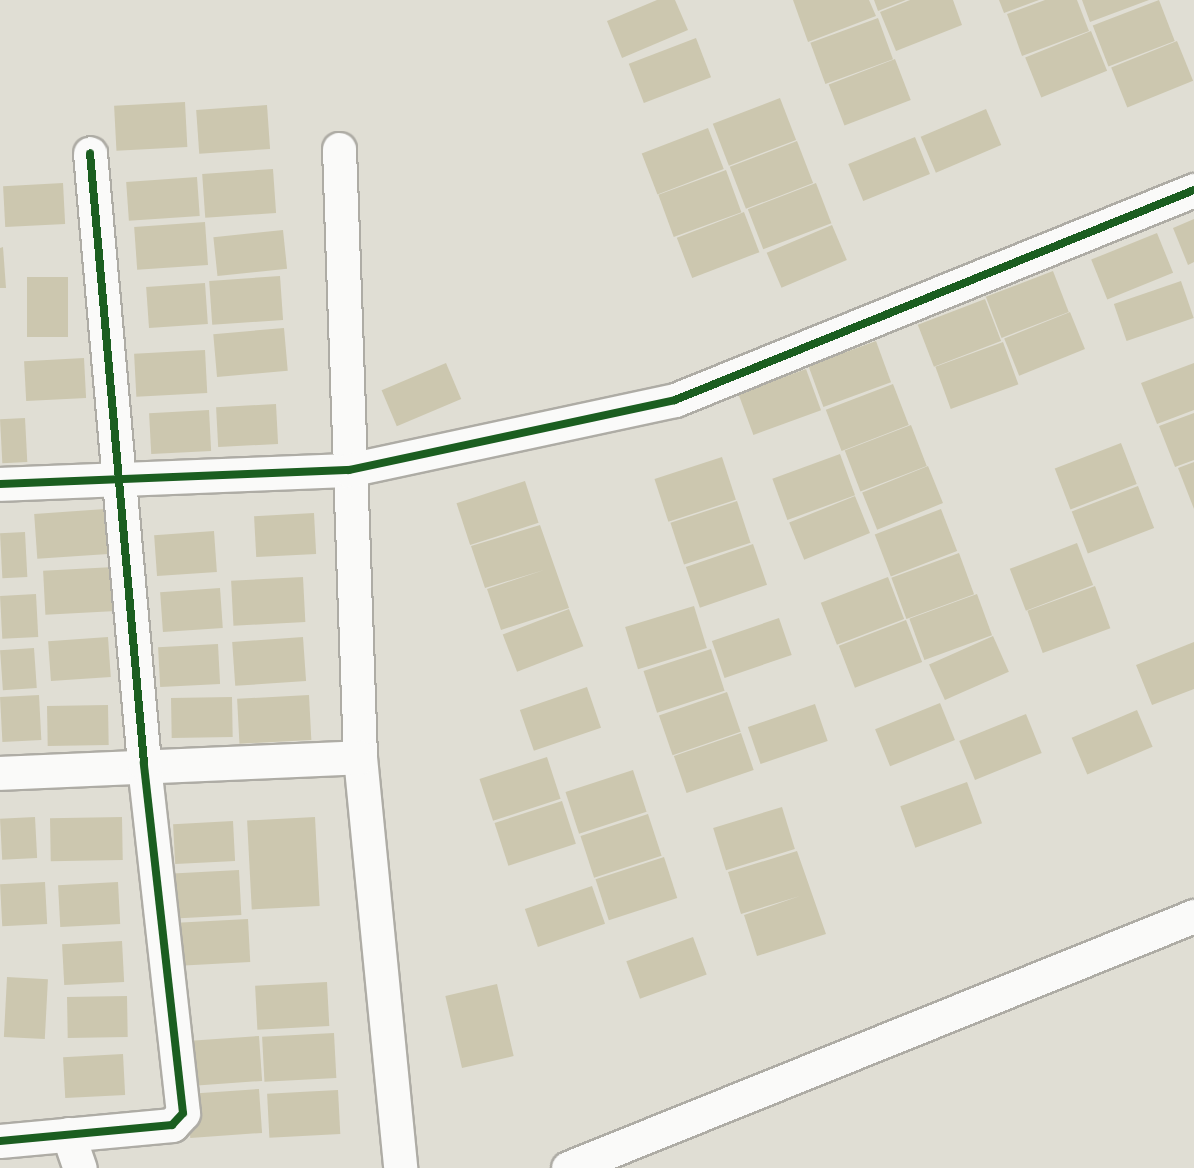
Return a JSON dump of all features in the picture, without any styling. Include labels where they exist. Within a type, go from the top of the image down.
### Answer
[{"type":"street","points":[[339,149],[360,757],[400,1168]]},
{"type":"street","points":[[0,1141],[172,1125],[183,1113],[144,763],[121,480],[90,153]]},
{"type":"street","points":[[0,484],[349,470],[675,400],[1194,190]]},
{"type":"street","points":[[0,773],[144,763],[360,757]]},
{"type":"street","points":[[568,1168],[1194,916]]},
{"type":"street","points":[[68,1134],[80,1168]]},
{"type":"building","points":[[657,0],[675,0],[688,30],[622,58],[607,21]]},
{"type":"building","points":[[793,0],[869,0],[876,16],[808,42]]},
{"type":"building","points":[[874,0],[906,0],[878,11]]},
{"type":"building","points":[[910,0],[953,0],[962,25],[896,51],[880,12]]},
{"type":"building","points":[[999,0],[1039,0],[1004,13]]},
{"type":"building","points":[[1045,0],[1077,0],[1089,31],[1022,56],[1007,14]]},
{"type":"building","points":[[1082,0],[1149,0],[1090,22]]},
{"type":"building","points":[[1159,0],[1175,41],[1108,67],[1093,25]]},
{"type":"building","points":[[878,18],[893,59],[825,84],[810,43]]},
{"type":"building","points":[[1091,31],[1107,71],[1041,97],[1025,58]]},
{"type":"building","points":[[696,38],[711,77],[644,103],[629,64]]},
{"type":"building","points":[[1177,41],[1193,81],[1127,107],[1111,68]]},
{"type":"building","points":[[895,59],[911,100],[844,126],[829,84]]},
{"type":"building","points":[[780,98],[796,140],[729,166],[713,124]]},
{"type":"building","points":[[185,102],[187,147],[116,151],[114,106]]},
{"type":"building","points":[[267,105],[270,149],[199,154],[196,110]]},
{"type":"building","points":[[986,109],[1001,145],[936,173],[921,137]]},
{"type":"building","points":[[708,128],[724,169],[657,195],[642,153]]},
{"type":"building","points":[[915,137],[930,174],[863,201],[848,164]]},
{"type":"building","points":[[797,141],[813,183],[746,209],[730,167]]},
{"type":"building","points":[[273,169],[276,213],[205,218],[202,174]]},
{"type":"building","points":[[726,170],[741,212],[674,237],[658,195]]},
{"type":"building","points":[[197,177],[200,216],[129,221],[126,182]]},
{"type":"building","points":[[63,183],[65,224],[5,227],[3,186]]},
{"type":"building","points":[[816,183],[831,223],[763,249],[748,209]]},
{"type":"building","points":[[744,212],[759,252],[692,278],[677,238]]},
{"type":"building","points":[[1194,219],[1194,262],[1188,265],[1173,228]]},
{"type":"building","points":[[205,222],[208,265],[137,270],[134,227]]},
{"type":"building","points":[[832,225],[847,260],[781,288],[767,253]]},
{"type":"building","points":[[283,230],[287,269],[217,276],[213,237]]},
{"type":"building","points":[[1157,233],[1173,273],[1107,299],[1091,260]]},
{"type":"building","points":[[3,247],[6,288],[0,288],[0,248]]},
{"type":"building","points":[[1053,271],[1069,312],[1002,338],[986,297]]},
{"type":"building","points":[[280,276],[283,320],[212,325],[209,281]]},
{"type":"building","points":[[27,277],[68,277],[68,337],[27,337]]},
{"type":"building","points":[[1181,281],[1194,318],[1127,341],[1114,304]]},
{"type":"building","points":[[205,283],[208,324],[149,328],[146,287]]},
{"type":"building","points":[[985,299],[1001,341],[934,367],[918,325]]},
{"type":"building","points":[[1070,312],[1085,349],[1019,376],[1004,339]]},
{"type":"building","points":[[284,328],[288,371],[217,377],[213,334]]},
{"type":"building","points":[[876,341],[891,382],[823,407],[808,366]]},
{"type":"building","points":[[1003,342],[1018,384],[951,409],[935,367]]},
{"type":"building","points":[[205,350],[207,393],[136,397],[134,354]]},
{"type":"building","points":[[84,358],[86,398],[26,401],[24,361]]},
{"type":"building","points":[[446,363],[461,399],[397,426],[382,390]]},
{"type":"building","points":[[1194,363],[1194,410],[1157,424],[1141,383]]},
{"type":"building","points":[[806,369],[821,410],[753,435],[738,394]]},
{"type":"building","points":[[893,384],[909,425],[842,451],[826,410]]},
{"type":"building","points":[[276,404],[278,444],[218,447],[216,407]]},
{"type":"building","points":[[209,410],[211,451],[151,454],[149,413]]},
{"type":"building","points":[[1194,413],[1194,460],[1175,467],[1159,426]]},
{"type":"building","points":[[25,418],[27,462],[2,463],[0,419]]},
{"type":"building","points":[[911,425],[927,466],[860,492],[845,450]]},
{"type":"building","points":[[1121,443],[1137,484],[1070,510],[1055,468]]},
{"type":"building","points":[[840,454],[855,495],[787,520],[772,479]]},
{"type":"building","points":[[722,457],[736,500],[668,522],[654,479]]},
{"type":"building","points":[[1194,462],[1194,509],[1178,468]]},
{"type":"building","points":[[928,466],[943,503],[877,530],[862,493]]},
{"type":"building","points":[[525,481],[539,523],[470,545],[457,503]]},
{"type":"building","points":[[1138,486],[1154,528],[1088,553],[1072,511]]},
{"type":"building","points":[[855,496],[870,533],[804,560],[789,523]]},
{"type":"building","points":[[737,501],[751,543],[684,564],[670,523]]},
{"type":"building","points":[[105,509],[108,554],[37,559],[34,514]]},
{"type":"building","points":[[941,509],[957,551],[891,576],[875,534]]},
{"type":"building","points":[[314,513],[316,554],[256,557],[254,516]]},
{"type":"building","points":[[540,525],[569,608],[501,630],[487,589],[544,570],[485,588],[471,546]]},
{"type":"building","points":[[214,531],[217,572],[157,576],[154,535]]},
{"type":"building","points":[[25,532],[27,577],[2,578],[0,533]]},
{"type":"building","points":[[1077,543],[1093,585],[1026,611],[1010,569]]},
{"type":"building","points":[[753,544],[767,585],[700,608],[686,567]]},
{"type":"building","points":[[959,553],[974,594],[906,619],[891,578]]},
{"type":"building","points":[[114,567],[116,611],[45,615],[43,571]]},
{"type":"building","points":[[303,577],[305,622],[233,626],[231,581]]},
{"type":"building","points":[[888,577],[904,619],[837,645],[821,603]]},
{"type":"building","points":[[1095,586],[1110,628],[1043,653],[1027,611]]},
{"type":"building","points":[[220,588],[223,628],[163,632],[160,592]]},
{"type":"building","points":[[36,594],[38,637],[2,639],[0,596]]},
{"type":"building","points":[[977,594],[992,635],[924,660],[909,619]]},
{"type":"building","points":[[694,606],[707,648],[638,669],[625,627]]},
{"type":"building","points":[[569,609],[583,646],[517,672],[503,634]]},
{"type":"building","points":[[779,618],[792,655],[725,678],[712,641]]},
{"type":"building","points":[[906,620],[922,662],[855,688],[839,646]]},
{"type":"building","points":[[993,636],[1009,672],[945,700],[929,664]]},
{"type":"building","points":[[108,637],[111,677],[51,681],[48,641]]},
{"type":"building","points":[[303,637],[306,681],[235,686],[232,642]]},
{"type":"building","points":[[1194,642],[1194,689],[1152,705],[1136,665]]},
{"type":"building","points":[[218,644],[220,684],[160,687],[158,647]]},
{"type":"building","points":[[34,648],[37,688],[3,690],[0,650]]},
{"type":"building","points":[[711,649],[725,691],[657,713],[643,671]]},
{"type":"building","points":[[587,687],[601,728],[534,751],[520,710]]},
{"type":"building","points":[[727,692],[741,732],[673,755],[659,715]]},
{"type":"building","points":[[39,695],[41,740],[2,742],[0,697]]},
{"type":"building","points":[[309,695],[311,740],[239,744],[237,699]]},
{"type":"building","points":[[232,697],[233,737],[172,738],[171,698]]},
{"type":"building","points":[[940,703],[955,740],[890,766],[875,729]]},
{"type":"building","points":[[815,704],[828,741],[761,764],[748,727]]},
{"type":"building","points":[[108,705],[109,745],[48,746],[47,706]]},
{"type":"building","points":[[1137,710],[1153,747],[1087,775],[1072,738]]},
{"type":"building","points":[[1026,714],[1042,753],[975,780],[959,741]]},
{"type":"building","points":[[741,733],[754,770],[687,793],[674,756]]},
{"type":"building","points":[[547,757],[561,799],[493,821],[479,779]]},
{"type":"building","points":[[633,770],[647,812],[579,834],[565,792]]},
{"type":"building","points":[[967,782],[982,823],[915,848],[900,806]]},
{"type":"building","points":[[562,801],[576,844],[508,866],[494,823]]},
{"type":"building","points":[[782,807],[795,849],[726,870],[713,828]]},
{"type":"building","points":[[648,814],[662,856],[594,878],[580,836]]},
{"type":"building","points":[[35,817],[37,858],[2,860],[0,819]]},
{"type":"building","points":[[122,817],[123,860],[51,861],[50,818]]},
{"type":"building","points":[[315,817],[320,906],[252,909],[247,821]]},
{"type":"building","points":[[233,821],[235,861],[175,864],[173,824]]},
{"type":"building","points":[[797,851],[826,934],[757,956],[744,915],[800,896],[741,914],[728,872]]},
{"type":"building","points":[[664,857],[677,898],[609,920],[596,879]]},
{"type":"building","points":[[239,870],[241,915],[170,919],[168,874]]},
{"type":"building","points":[[45,882],[47,924],[2,926],[0,884]]},
{"type":"building","points":[[118,882],[120,924],[60,927],[58,885]]},
{"type":"building","points":[[592,886],[605,924],[538,947],[525,909]]},
{"type":"building","points":[[248,919],[250,962],[179,966],[177,923]]},
{"type":"building","points":[[693,937],[707,975],[640,999],[626,961]]},
{"type":"building","points":[[122,941],[124,982],[64,985],[62,944]]},
{"type":"building","points":[[7,977],[48,979],[45,1039],[4,1037]]},
{"type":"building","points":[[327,982],[329,1026],[257,1030],[255,986]]},
{"type":"building","points":[[497,984],[514,1056],[462,1068],[445,996]]},
{"type":"building","points":[[127,996],[128,1037],[68,1038],[67,997]]},
{"type":"building","points":[[334,1033],[336,1078],[264,1082],[262,1037]]},
{"type":"building","points":[[259,1036],[262,1081],[190,1086],[187,1041]]},
{"type":"building","points":[[123,1054],[125,1095],[65,1098],[63,1057]]},
{"type":"building","points":[[259,1089],[262,1133],[190,1138],[187,1094]]},
{"type":"building","points":[[338,1090],[340,1134],[269,1138],[267,1094]]},
{"type":"cycle path","points":[[0,1141],[172,1125],[183,1113],[144,763],[90,153]]},
{"type":"cycle path","points":[[0,484],[349,470],[675,400],[1194,190]]}]
